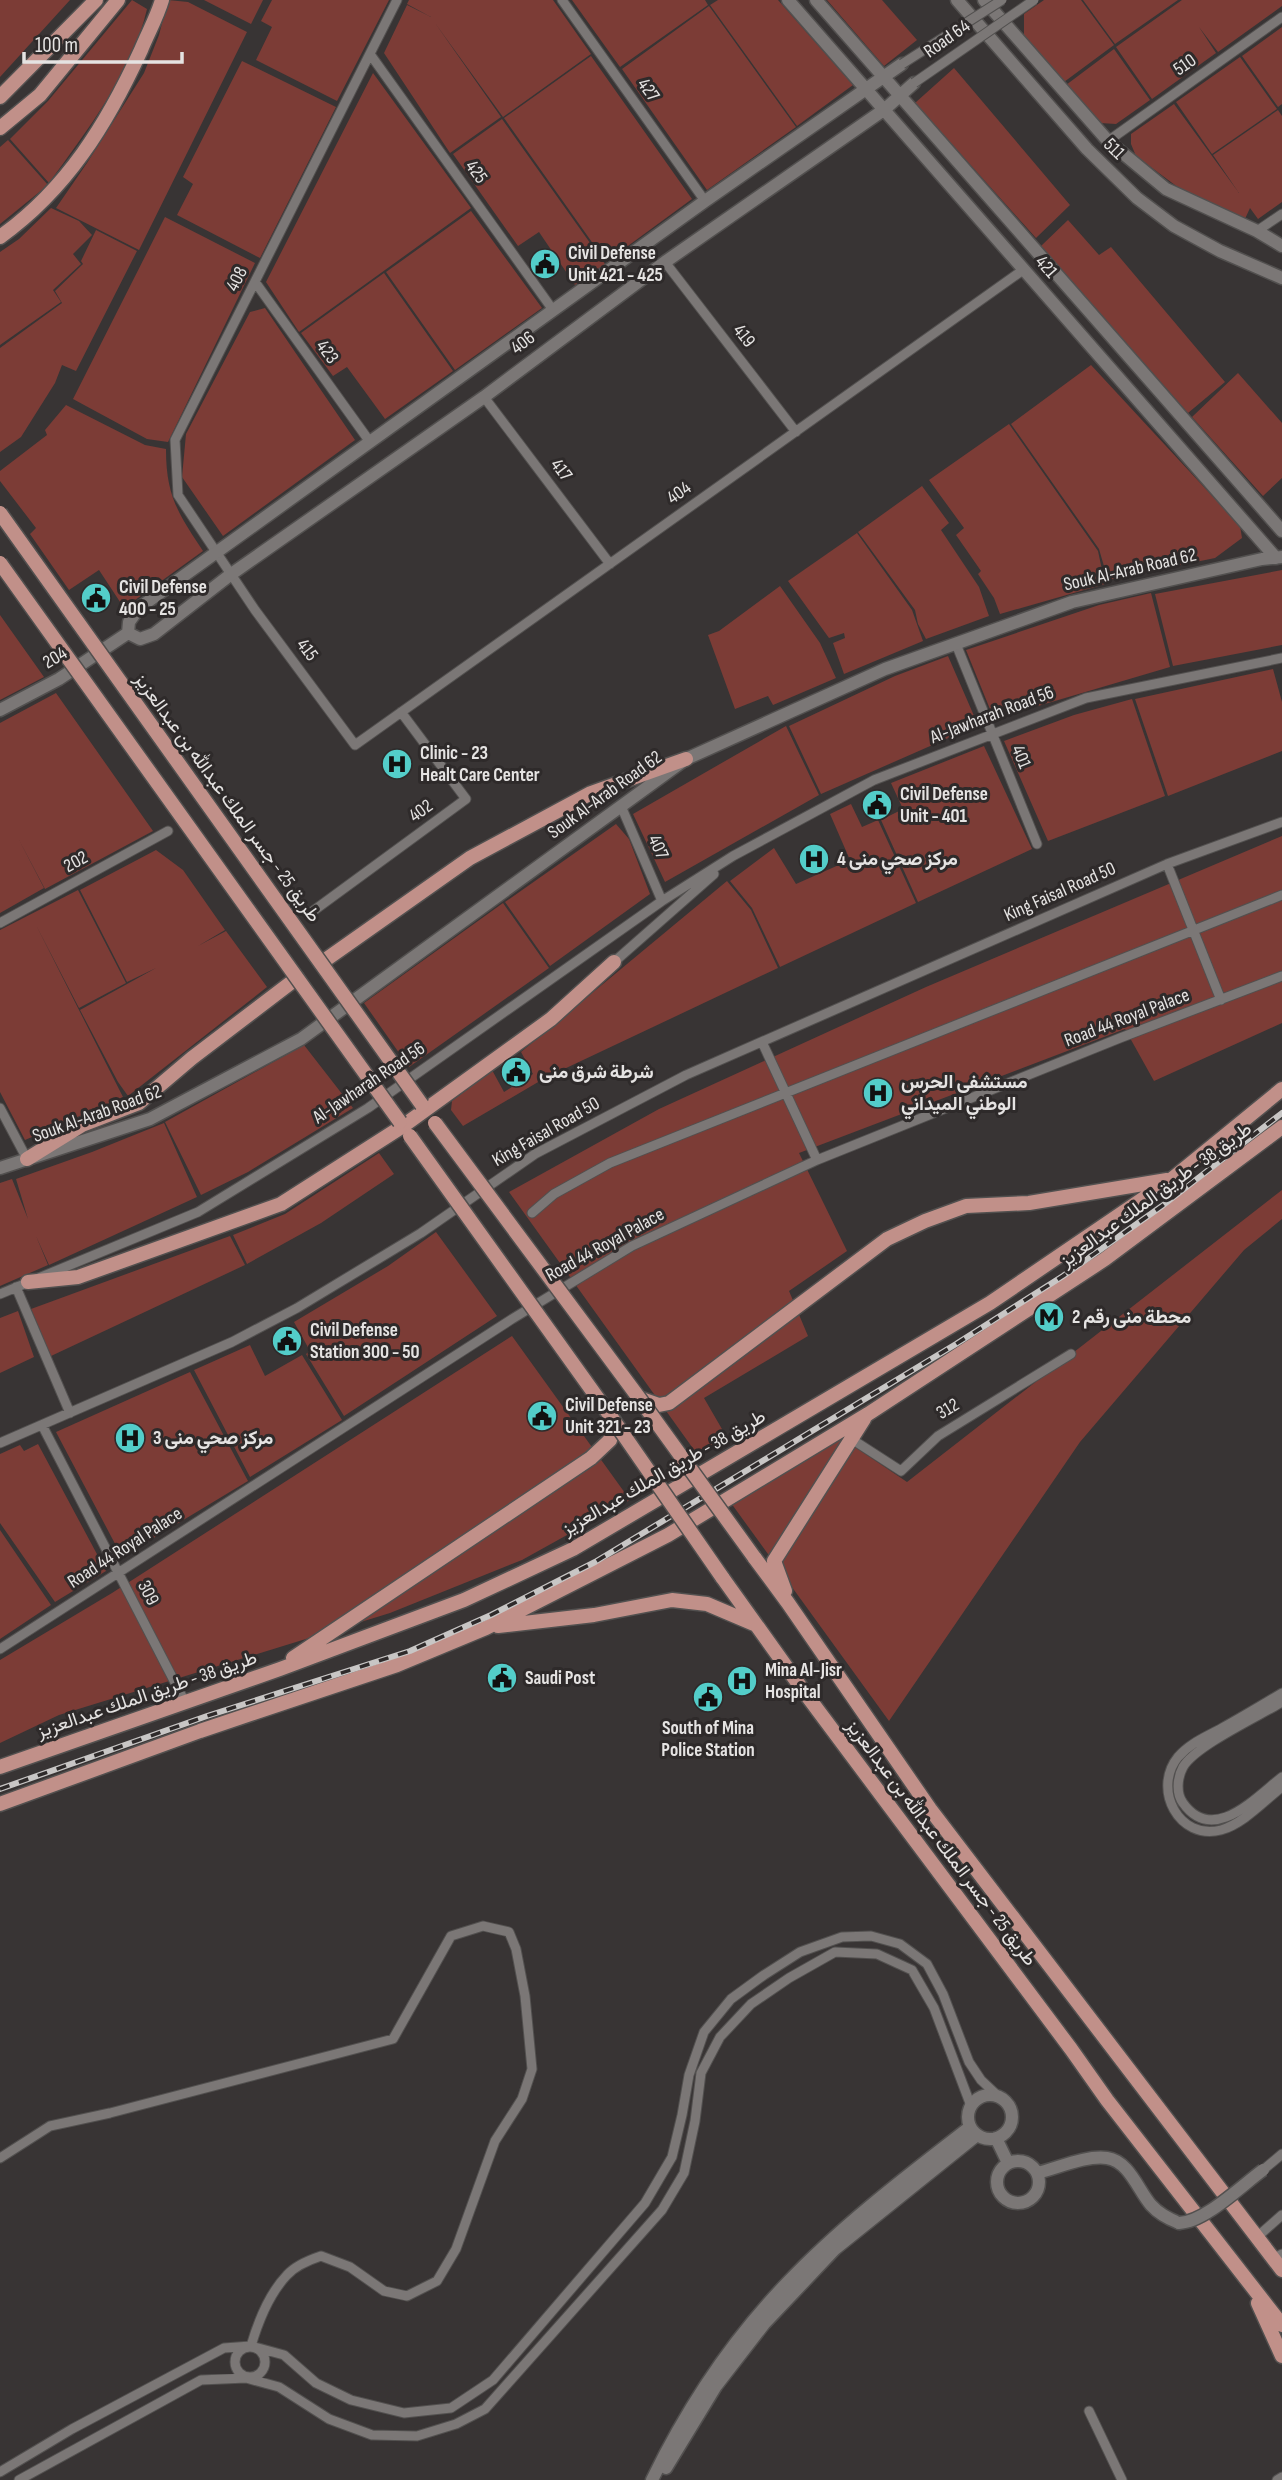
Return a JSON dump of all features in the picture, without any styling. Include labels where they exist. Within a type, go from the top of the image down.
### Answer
[{"type":"main road","points":[[0,97],[96,0]]},
{"type":"main road","points":[[0,128],[40,95],[118,0]]},
{"type":"main road","points":[[0,237],[22,221],[63,182],[98,131],[132,68],[162,0]]},
{"type":"main road","name":"طريق 25 - جسر الملك عبدالله بن عبدالعزيز","points":[[0,513],[435,1124],[639,1398]]},
{"type":"main road","name":"طريق 25 - جسر الملك عبدالله بن عبدالعزيز","points":[[0,564],[614,1421],[757,1626],[1107,2100],[1282,2325]]},
{"type":"main road","points":[[321,963],[470,858],[591,793],[686,759]]},
{"type":"main road","points":[[22,1284],[78,1278],[281,1204],[404,1128],[423,1107],[551,1018],[614,962]]},
{"type":"main road","points":[[27,1159],[82,1125],[139,1103],[297,978]]},
{"type":"main road","name":"طريق 38 - طريق الملك عبدالعزيز","points":[[0,1767],[275,1671],[464,1600],[573,1549],[990,1303],[1172,1180],[1282,1089]]},
{"type":"main road","name":"طريق 38 - طريق الملك عبدالعزيز","points":[[0,1804],[200,1731],[397,1665],[486,1628],[668,1535],[868,1413],[1105,1259],[1282,1127]]},
{"type":"main road","points":[[639,1398],[659,1405],[669,1403],[887,1239],[925,1221],[966,1206],[1029,1203],[1172,1180]]},
{"type":"main road","points":[[639,1398],[789,1603]]},
{"type":"main road","points":[[789,1603],[774,1561],[868,1413]]},
{"type":"main road","points":[[275,1671],[592,1458],[610,1440],[614,1421]]},
{"type":"main road","points":[[486,1628],[594,1615],[672,1600],[707,1604],[757,1626]]},
{"type":"main road","name":"طريق 25 - جسر الملك عبدالله بن عبدالعزيز","points":[[789,1603],[930,1809],[1282,2270]]},
{"type":"main road","points":[[1257,2237],[1282,2255]]},
{"type":"main road","points":[[1250,2282],[1282,2356]]},
{"type":"street","name":"408","points":[[230,575],[178,495],[176,440],[397,0]]},
{"type":"street","name":"427","points":[[562,0],[705,201]]},
{"type":"street","name":"421","points":[[788,0],[1023,270],[1279,557]]},
{"type":"street","points":[[816,0],[1282,531]]},
{"type":"street","name":"511","points":[[957,0],[1087,149],[1137,198],[1174,226],[1220,251],[1282,278]]},
{"type":"street","name":"511","points":[[984,0],[1108,141],[1166,189],[1257,231],[1282,246]]},
{"type":"street","name":"Road 64","points":[[902,65],[1002,0]]},
{"type":"street","name":"Road 64","points":[[914,83],[1034,0]]},
{"type":"street","name":"510","points":[[1108,141],[1282,18]]},
{"type":"street","name":"425","points":[[370,54],[553,310]]},
{"type":"street","name":"406","points":[[902,65],[705,201],[139,608],[129,622],[128,633],[140,639],[154,634],[230,575],[484,397],[665,262],[885,109],[914,83]]},
{"type":"street","points":[[1257,231],[1282,214]]},
{"type":"street","name":"419","points":[[665,262],[796,432]]},
{"type":"street","name":"404","points":[[355,745],[1023,270]]},
{"type":"street","name":"423","points":[[255,282],[370,442]]},
{"type":"street","name":"417","points":[[484,397],[610,564]]},
{"type":"street","name":"Souk Al-Arab Road 62","points":[[0,1168],[150,1119],[301,1039],[686,759],[886,669],[1072,602],[1279,557]]},
{"type":"street","name":"415","points":[[230,575],[355,745]]},
{"type":"street","name":"204","points":[[0,710],[59,679],[128,633]]},
{"type":"street","name":"401","points":[[956,644],[1037,844]]},
{"type":"street","name":"Al-Jawharah Road 56","points":[[0,1294],[198,1212],[368,1108],[662,901],[733,856],[874,780],[1086,698],[1282,658]]},
{"type":"street","name":"402","points":[[309,914],[466,799],[401,712]]},
{"type":"street","name":"407","points":[[621,806],[662,901]]},
{"type":"street","name":"King Faisal Road 50","points":[[0,1443],[232,1342],[297,1308],[421,1233],[536,1154],[686,1075],[1167,864],[1282,822]]},
{"type":"street","name":"202","points":[[0,923],[168,831]]},
{"type":"street","name":"Al-Jawharah Road 56","points":[[614,962],[733,856]]},
{"type":"street","points":[[1167,864],[1221,1000]]},
{"type":"street","points":[[532,1213],[554,1194],[610,1163],[1282,895]]},
{"type":"street","name":"Road 44 Royal Palace","points":[[0,1649],[512,1319],[632,1246],[817,1160],[1282,976]]},
{"type":"street","points":[[762,1042],[817,1160]]},
{"type":"street","points":[[0,1108],[27,1159]]},
{"type":"street","points":[[22,1284],[70,1413]]},
{"type":"street","name":"312","points":[[850,1438],[901,1471],[938,1436],[1071,1354]]},
{"type":"street","name":"309","points":[[42,1425],[185,1702]]},
{"type":"street","points":[[1282,1693],[1192,1743],[1176,1759],[1166,1781],[1170,1807],[1184,1823],[1202,1831],[1219,1831],[1233,1825],[1282,1787]]},
{"type":"street","points":[[1282,1702],[1196,1753],[1183,1767],[1178,1783],[1179,1798],[1188,1810],[1202,1819],[1228,1819],[1282,1777]]},
{"type":"street","points":[[0,2158],[50,2126],[393,2039],[451,1936],[483,1926],[509,1932],[516,1949],[525,1996],[532,2069],[522,2099],[495,2141],[456,2249],[437,2281],[407,2296],[384,2291],[351,2267],[321,2256],[304,2263],[287,2275],[256,2327],[251,2346]]},
{"type":"street","points":[[0,2472],[72,2429],[224,2348],[251,2346],[284,2355],[316,2383],[351,2400],[404,2413],[451,2408],[493,2380],[645,2203],[672,2157],[689,2075],[704,2032],[731,1999],[800,1952],[842,1937],[871,1936],[900,1944],[927,1964],[943,1994],[969,2062],[981,2080],[1009,2106],[1012,2118],[1007,2131],[996,2138],[983,2138],[974,2131],[968,2120],[971,2106],[934,2008],[912,1970],[877,1954],[835,1952],[789,1978],[751,2004],[720,2037],[701,2073],[695,2121],[684,2173],[662,2210],[485,2409],[456,2424],[417,2437],[372,2435],[329,2419],[279,2388],[246,2378],[237,2371],[234,2360],[240,2350],[251,2346],[262,2352],[265,2364],[258,2375],[246,2378],[201,2380],[19,2480]]},
{"type":"street","points":[[971,2106],[981,2098],[993,2095],[999,2097]]},
{"type":"street","points":[[652,2480],[688,2411],[718,2366],[788,2282],[842,2232],[974,2131]]},
{"type":"street","points":[[658,2480],[716,2386],[764,2324],[835,2249],[974,2131]]},
{"type":"street","points":[[996,2138],[1008,2163]]},
{"type":"street","points":[[1037,2173],[1090,2159],[1105,2157],[1117,2160],[1152,2206],[1178,2223],[1189,2222],[1207,2212],[1282,2154]]},
{"type":"street","points":[[1024,2161],[1037,2173],[1037,2191],[1024,2203],[1007,2201],[996,2187],[1000,2169],[1008,2163],[1024,2161]]},
{"type":"street","points":[[1257,2237],[1282,2215]]},
{"type":"street","points":[[1088,2411],[1122,2480]]},
{"type":"street","points":[[1277,2480],[1282,2477]]},
{"type":"shaded area","points":[[0,0],[70,0],[0,77]]},
{"type":"shaded area","points":[[132,0],[147,9],[131,55],[107,100],[49,183],[10,139],[48,101]]},
{"type":"shaded area","points":[[168,0],[188,2],[247,32],[139,250],[56,208],[144,73],[159,35]]},
{"type":"shaded area","points":[[204,0],[263,0],[251,24]]},
{"type":"shaded area","points":[[272,0],[389,0],[337,101],[256,60],[272,27],[261,21]]},
{"type":"shaded area","points":[[409,0],[553,0],[591,54],[503,117],[435,23],[501,117],[450,153],[384,53],[407,5],[431,17],[407,4]]},
{"type":"shaded area","points":[[572,0],[705,0],[708,5],[620,67]]},
{"type":"shaded area","points":[[718,0],[778,0],[853,85],[797,126],[710,5]]},
{"type":"shaded area","points":[[827,0],[882,0],[917,40],[884,66]]},
{"type":"shaded area","points":[[1044,0],[1081,0],[1114,45],[1064,82],[1024,37],[1024,14]]},
{"type":"shaded area","points":[[1083,0],[1178,0],[1115,44]]},
{"type":"shaded area","points":[[1182,0],[1282,0],[1282,6],[1218,52],[1199,27],[1216,53],[1152,99],[1116,47]]},
{"type":"shaded area","points":[[709,6],[796,127],[707,190],[622,69]]},
{"type":"shaded area","points":[[1282,27],[1282,104],[1278,107],[1242,56]]},
{"type":"shaded area","points":[[1114,49],[1150,100],[1116,124],[1100,123],[1066,85]]},
{"type":"shaded area","points":[[591,56],[692,199],[606,262],[504,118]]},
{"type":"shaded area","points":[[1240,57],[1277,109],[1212,154],[1176,102]]},
{"type":"shaded area","points":[[242,61],[336,107],[260,258],[177,215],[193,184],[183,177]]},
{"type":"shaded area","points":[[954,68],[1070,205],[1036,238],[915,103]]},
{"type":"shaded area","points":[[373,73],[471,208],[299,332],[266,282]]},
{"type":"shaded area","points":[[1174,104],[1239,193],[1213,155],[1278,110],[1282,116],[1282,202],[1258,219],[1250,208],[1244,221],[1183,191],[1136,156],[1131,144],[1131,134]]},
{"type":"shaded area","points":[[502,119],[605,264],[575,285],[539,232],[518,246],[453,154]]},
{"type":"shaded area","points":[[8,140],[48,185],[0,224],[0,147]]},
{"type":"shaded area","points":[[51,208],[79,221],[92,235],[73,254],[81,264],[53,290],[61,302],[0,345],[0,252],[19,239]]},
{"type":"shaded area","points":[[471,211],[542,308],[455,370],[386,272]]},
{"type":"shaded area","points":[[165,217],[255,263],[168,442],[147,439],[73,399]]},
{"type":"shaded area","points":[[1068,220],[1099,255],[1111,247],[1225,382],[1188,413],[1041,246]]},
{"type":"shaded area","points":[[96,230],[137,251],[76,371],[62,365],[55,383],[21,437],[0,452],[0,348],[62,303],[55,291],[83,264],[81,261]]},
{"type":"shaded area","points":[[384,273],[453,371],[385,419],[347,367],[333,376],[301,333]]},
{"type":"shaded area","points":[[265,308],[355,440],[223,536],[182,477],[186,434],[250,312]]},
{"type":"shaded area","points":[[1091,365],[1240,526],[1242,538],[1215,558],[1108,580],[1099,549],[1011,424]]},
{"type":"shaded area","points":[[1238,373],[1282,423],[1282,478],[1263,496],[1192,417]]},
{"type":"shaded area","points":[[66,405],[145,445],[166,449],[171,492],[187,526],[203,551],[124,608],[99,570],[69,590],[30,534],[36,528],[0,481],[0,471],[47,435],[45,430]]},
{"type":"shaded area","points":[[1009,424],[1098,551],[1105,584],[1000,614],[994,598],[978,574],[981,571],[956,535],[964,528],[929,480]]},
{"type":"shaded area","points":[[922,486],[949,523],[941,530],[979,587],[989,616],[926,639],[918,624],[915,610],[858,532]]},
{"type":"shaded area","points":[[857,533],[912,610],[923,641],[844,674],[833,643],[845,638],[844,633],[829,638],[788,581]]},
{"type":"shaded area","points":[[1282,570],[1282,645],[1173,666],[1155,594]]},
{"type":"shaded area","points":[[780,586],[820,643],[836,678],[773,705],[768,696],[735,709],[708,635],[719,631]]},
{"type":"shaded area","points":[[1151,593],[1170,667],[994,719],[966,650],[1099,605]]},
{"type":"shaded area","points":[[0,615],[44,677],[0,700]]},
{"type":"shaded area","points":[[948,656],[978,725],[821,794],[789,726],[895,676]]},
{"type":"shaded area","points":[[1273,669],[1282,702],[1282,751],[1168,796],[1135,699]]},
{"type":"shaded area","points":[[56,693],[153,831],[45,889],[18,838],[44,888],[0,913],[0,723]]},
{"type":"shaded area","points":[[1132,699],[1165,796],[1048,841],[1004,741],[1074,715]]},
{"type":"shaded area","points":[[786,726],[819,795],[665,882],[633,814]]},
{"type":"shaded area","points":[[984,746],[1032,849],[918,902],[881,820],[903,809],[891,783]]},
{"type":"shaded area","points":[[851,804],[862,827],[878,820],[916,903],[780,967],[752,908],[730,881],[774,848],[796,884],[850,860],[830,814]]},
{"type":"shaded area","points":[[616,824],[629,839],[650,894],[550,966],[505,902]]},
{"type":"shaded area","points":[[1282,836],[1282,1023],[1154,1081],[1125,1029],[799,1153],[847,1251],[789,1291],[808,1336],[704,1398],[726,1436],[697,1454],[509,1192],[659,1109],[926,987]]},
{"type":"shaded area","points":[[156,850],[183,870],[225,930],[198,946],[226,931],[267,987],[128,1096],[80,1010],[156,968],[127,982],[80,890]]},
{"type":"shaded area","points":[[727,881],[751,910],[778,968],[545,1078],[463,1126],[451,1110],[452,1101],[492,1070],[504,1092],[533,1074],[521,1052]]},
{"type":"shaded area","points":[[78,890],[126,983],[79,1008],[36,925],[123,1097],[25,1140],[0,1092],[0,930]]},
{"type":"shaded area","points":[[503,903],[549,968],[409,1067],[364,1003]]},
{"type":"shaded area","points":[[304,1045],[353,1108],[248,1172],[201,1195],[165,1122]]},
{"type":"shaded area","points":[[164,1123],[197,1197],[49,1265],[36,1236],[48,1265],[0,1286],[0,1183],[12,1179],[28,1219],[16,1179]]},
{"type":"shaded area","points":[[379,1153],[394,1174],[321,1223],[247,1264],[233,1235],[285,1214]]},
{"type":"shaded area","points":[[1282,1190],[1282,1219],[1244,1250],[1080,1442],[889,1721],[731,1503],[840,1437],[907,1482]]},
{"type":"shaded area","points":[[436,1232],[497,1316],[344,1416],[306,1354],[310,1351],[294,1322],[388,1266]]},
{"type":"shaded area","points":[[230,1236],[245,1265],[51,1356],[31,1309]]},
{"type":"shaded area","points":[[18,1311],[34,1357],[0,1373],[0,1318]]},
{"type":"shaded area","points":[[512,1336],[630,1500],[522,1560],[390,1613],[59,1715],[0,1743],[0,1660],[112,1593]]},
{"type":"shaded area","points":[[250,1345],[265,1376],[302,1355],[342,1420],[250,1477],[194,1370]]},
{"type":"shaded area","points":[[190,1372],[248,1481],[122,1557],[56,1432]]},
{"type":"shaded area","points":[[38,1444],[106,1571],[55,1602],[0,1523],[0,1454],[20,1445],[24,1451]]},
{"type":"shaded area","points":[[0,1530],[51,1605],[0,1639]]},
{"type":"railway","points":[[0,1789],[207,1716],[410,1651],[491,1615],[595,1562],[956,1344],[1063,1276],[1162,1206],[1282,1113]]},
{"type":"railway","points":[[1102,1236],[1181,1178]]},
{"type":"place","name":"Civil Defense Unit 421 - 425","points":[[545,264]]},
{"type":"place","name":"Civil Defense 400 - 25","points":[[96,598]]},
{"type":"place","name":"Clinic - 23 Healt Care Center","points":[[397,764]]},
{"type":"place","name":"Civil Defense Unit - 401","points":[[877,805]]},
{"type":"place","name":"مركز صحي منى 4","points":[[814,859]]},
{"type":"place","name":"شرطة شرق منى","points":[[516,1072]]},
{"type":"place","name":"مستشفى الحرس الوطني الميداني","points":[[878,1093]]},
{"type":"place","name":"محطة منى رقم 2","points":[[1049,1317]]},
{"type":"place","name":"Civil Defense Station 300 - 50","points":[[287,1341]]},
{"type":"place","name":"Civil Defense Unit 321 - 23","points":[[542,1416]]},
{"type":"place","name":"مركز صحي منى 3","points":[[130,1438]]},
{"type":"place","name":"Saudi Post","points":[[502,1678]]},
{"type":"place","name":"Mina Al-Jisr Hospital","points":[[742,1681]]},
{"type":"place","name":"South of Mina Police Station","points":[[708,1697]]}]
